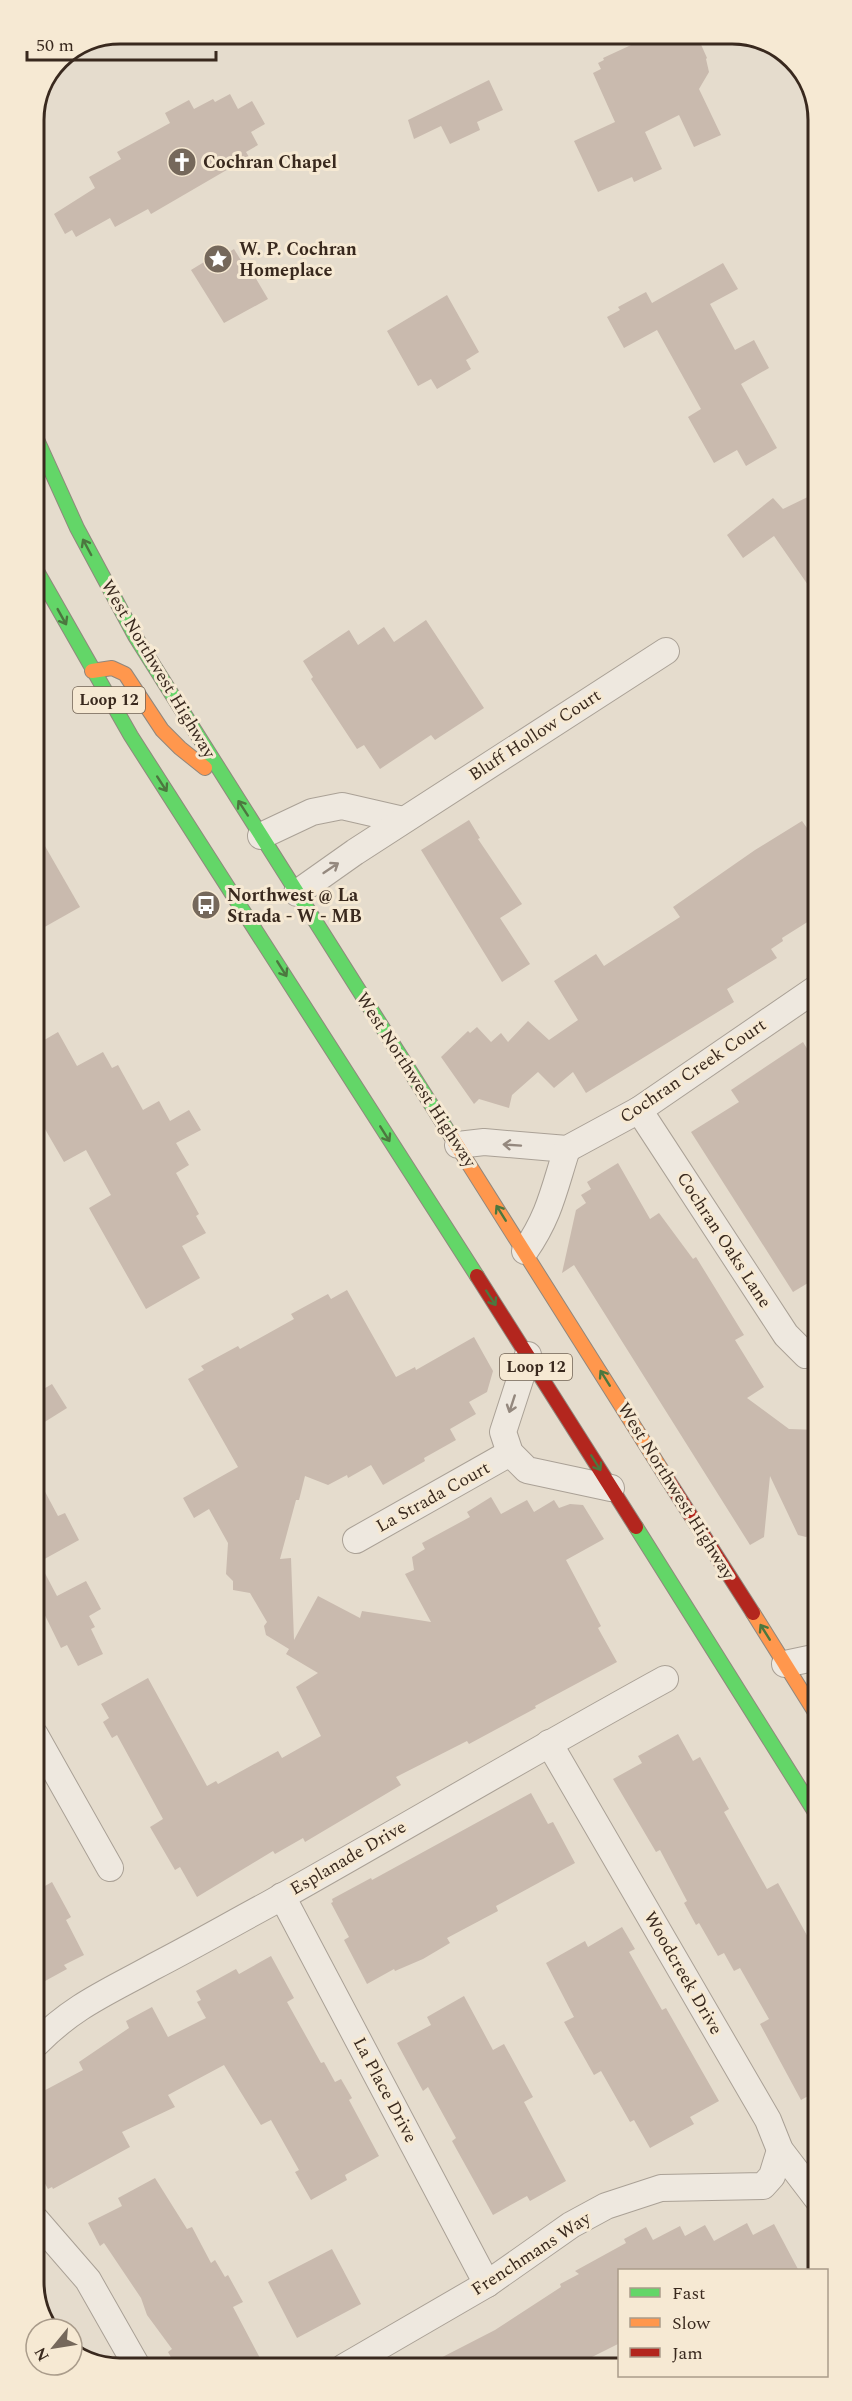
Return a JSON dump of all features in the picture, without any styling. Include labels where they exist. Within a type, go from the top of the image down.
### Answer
[{"type":"main road","name":"West Northwest Highway","points":[[44,455],[77,528],[135,636],[261,836],[292,896],[458,1145],[808,1701]]},
{"type":"main road","name":"Loop 12","points":[[44,584],[92,671],[255,917],[414,1180],[528,1355],[808,1801]]},
{"type":"main road","points":[[92,671],[110,668],[121,671],[136,688],[158,723],[188,756],[226,783]]},
{"type":"street","name":"Bluff Hollow Court","points":[[292,896],[403,820],[666,651]]},
{"type":"street","points":[[261,836],[312,812],[342,806],[403,820]]},
{"type":"street","name":"Cochran Creek Court","points":[[567,1149],[639,1110],[808,994]]},
{"type":"street","name":"Cochran Oaks Lane","points":[[639,1110],[786,1335],[808,1354]]},
{"type":"street","points":[[458,1145],[484,1142],[567,1149],[549,1209],[540,1230],[525,1251]]},
{"type":"street","name":"La Strada Court","points":[[528,1355],[503,1432],[510,1453],[527,1470],[612,1488]]},
{"type":"street","name":"La Strada Court","points":[[356,1540],[510,1453]]},
{"type":"street","points":[[785,1664],[808,1659]]},
{"type":"street","name":"Esplanade Drive","points":[[44,2037],[65,2017],[94,1997],[282,1896],[664,1679]]},
{"type":"street","name":"Woodcreek Drive","points":[[549,1743],[768,2120],[780,2150],[808,2187]]},
{"type":"street","points":[[44,1751],[110,1868]]},
{"type":"street","name":"La Place Drive","points":[[282,1896],[488,2284]]},
{"type":"street","name":"Frenchmans Way","points":[[361,2357],[488,2284],[571,2225],[606,2206],[661,2188],[763,2186],[772,2176],[780,2150]]},
{"type":"street","points":[[44,2229],[88,2280],[132,2357]]},
{"type":"building","points":[[633,44],[701,44],[707,58],[709,72],[699,89],[721,135],[694,147],[679,115],[645,132],[662,169],[634,182],[632,177],[598,192],[574,141],[615,122],[593,73],[601,69],[598,63],[604,60],[603,58]]},
{"type":"building","points":[[489,80],[503,110],[477,122],[480,130],[450,144],[441,126],[414,139],[408,120]]},
{"type":"building","name":"Cochran Chapel","points":[[230,94],[238,109],[252,101],[265,124],[251,132],[258,145],[246,152],[249,157],[151,214],[148,209],[115,227],[110,218],[76,237],[72,230],[65,234],[54,214],[95,188],[89,177],[121,159],[117,152],[170,123],[165,113],[189,100],[194,109],[213,99],[215,102]]},
{"type":"building","points":[[234,249],[242,262],[245,260],[268,299],[224,323],[191,270],[209,259],[211,263]]},
{"type":"building","points":[[723,263],[738,289],[710,304],[735,350],[754,340],[769,368],[741,384],[777,448],[746,466],[737,450],[714,463],[688,417],[701,409],[657,330],[624,348],[607,317],[620,310],[618,307],[646,292],[652,303]]},
{"type":"building","points":[[447,295],[479,352],[466,360],[471,369],[437,389],[431,379],[418,386],[387,331]]},
{"type":"building","points":[[808,497],[808,585],[774,536],[743,558],[727,535],[773,498],[783,509]]},
{"type":"building","points":[[426,620],[484,708],[435,740],[431,735],[380,769],[364,745],[357,749],[311,679],[313,677],[303,661],[349,630],[358,645],[384,627],[394,642]]},
{"type":"building","points":[[469,820],[480,838],[478,839],[522,904],[500,918],[530,964],[502,982],[421,850]]},
{"type":"building","points":[[802,821],[808,829],[808,922],[782,938],[783,941],[771,949],[777,958],[727,989],[734,1002],[586,1093],[573,1072],[554,1088],[538,1072],[512,1095],[509,1108],[479,1099],[474,1104],[441,1057],[468,1031],[470,1033],[477,1027],[491,1042],[501,1033],[508,1042],[528,1021],[549,1040],[578,1020],[554,981],[596,954],[604,966],[680,917],[673,907],[755,850]]},
{"type":"building","points":[[44,844],[80,907],[44,927]]},
{"type":"building","points":[[58,1032],[77,1066],[103,1052],[112,1068],[118,1065],[143,1110],[159,1101],[170,1121],[189,1110],[201,1130],[176,1143],[189,1165],[176,1173],[199,1214],[196,1216],[206,1233],[182,1246],[200,1278],[146,1309],[89,1208],[111,1195],[86,1150],[64,1162],[44,1127],[44,1040]]},
{"type":"building","points":[[803,1042],[808,1050],[808,1283],[793,1292],[691,1132],[739,1102],[731,1090]]},
{"type":"building","points":[[618,1163],[650,1219],[659,1213],[693,1259],[696,1257],[744,1335],[735,1340],[764,1387],[747,1398],[789,1429],[808,1430],[808,1536],[798,1535],[770,1476],[764,1537],[750,1545],[574,1265],[562,1273],[576,1210],[586,1203],[581,1195],[591,1189],[587,1182]]},
{"type":"building","points":[[347,1290],[396,1377],[415,1367],[416,1370],[474,1337],[493,1371],[487,1392],[469,1402],[476,1414],[450,1429],[456,1440],[383,1485],[371,1465],[348,1478],[347,1475],[328,1485],[305,1476],[280,1559],[291,1558],[294,1640],[318,1596],[360,1618],[362,1611],[431,1622],[405,1574],[414,1570],[412,1557],[425,1549],[422,1543],[470,1517],[467,1512],[491,1497],[501,1514],[527,1500],[534,1512],[554,1500],[559,1508],[570,1504],[583,1505],[604,1539],[566,1560],[617,1662],[469,1744],[467,1741],[396,1777],[401,1785],[305,1842],[303,1838],[275,1854],[273,1851],[197,1897],[180,1867],[175,1870],[150,1827],[163,1819],[117,1735],[112,1738],[103,1722],[109,1718],[101,1704],[148,1678],[207,1786],[216,1781],[218,1784],[278,1751],[282,1758],[321,1736],[296,1687],[318,1673],[286,1654],[289,1649],[266,1635],[264,1626],[267,1622],[250,1593],[233,1590],[233,1581],[226,1574],[228,1543],[209,1509],[194,1518],[183,1498],[238,1467],[188,1379],[204,1370],[201,1366],[238,1346],[240,1349],[294,1319],[291,1314],[328,1294],[331,1299]]},
{"type":"building","points":[[52,1384],[67,1408],[44,1422],[44,1389]]},
{"type":"building","points":[[44,1490],[58,1516],[65,1513],[79,1540],[44,1559]]},
{"type":"building","points":[[44,1571],[57,1596],[86,1581],[101,1609],[89,1616],[95,1627],[91,1629],[103,1654],[78,1666],[67,1645],[61,1648],[44,1613]]},
{"type":"building","points":[[678,1734],[693,1761],[700,1757],[729,1809],[724,1812],[767,1889],[778,1883],[808,1937],[808,2096],[801,2100],[760,2024],[769,2019],[740,1968],[734,1971],[724,1953],[718,1956],[699,1923],[696,1925],[684,1903],[687,1901],[660,1850],[656,1852],[613,1779],[642,1763],[638,1756]]},
{"type":"building","points":[[531,1793],[548,1824],[553,1822],[575,1863],[496,1906],[498,1911],[447,1938],[450,1943],[423,1959],[395,1971],[394,1969],[367,1984],[344,1940],[349,1937],[331,1903],[332,1899],[371,1878],[372,1880]]},
{"type":"building","points":[[52,1882],[71,1917],[66,1920],[84,1955],[64,1965],[67,1969],[44,1982],[44,1886]]},
{"type":"building","points":[[622,1927],[635,1949],[629,1952],[662,2010],[666,2008],[719,2101],[690,2117],[694,2124],[650,2148],[634,2120],[630,2122],[601,2071],[594,2075],[564,2022],[574,2017],[546,1963],[585,1941],[588,1947]]},
{"type":"building","points":[[271,1956],[294,1998],[287,2002],[321,2063],[324,2062],[335,2082],[341,2079],[352,2098],[349,2100],[379,2156],[345,2175],[347,2180],[311,2200],[295,2172],[299,2170],[271,2120],[261,2125],[224,2065],[168,2095],[175,2107],[122,2132],[130,2147],[53,2189],[52,2187],[48,2189],[44,2182],[44,2091],[83,2070],[79,2062],[129,2028],[126,2021],[152,2007],[168,2037],[206,2018],[197,2002],[201,2000],[196,1991],[236,1969],[239,1974]]},
{"type":"building","points":[[464,1996],[493,2050],[504,2044],[533,2097],[524,2102],[566,2181],[530,2201],[527,2196],[493,2215],[452,2141],[456,2138],[428,2087],[423,2091],[397,2043],[431,2025],[427,2017]]},
{"type":"building","points":[[155,2178],[187,2229],[192,2227],[211,2263],[215,2260],[225,2277],[228,2275],[243,2302],[233,2307],[260,2357],[171,2357],[168,2352],[172,2349],[147,2315],[141,2298],[104,2243],[100,2246],[88,2223],[122,2206],[118,2198]]},
{"type":"building","points":[[747,2223],[753,2235],[774,2224],[798,2269],[618,2269],[618,2344],[590,2358],[441,2358],[495,2330],[561,2287],[560,2284],[579,2274],[575,2271],[626,2243],[624,2239],[646,2227],[653,2240],[680,2226],[685,2236],[705,2225],[714,2241]]},
{"type":"building","points":[[332,2249],[361,2304],[297,2338],[268,2282]]},
{"type":"traffic: fast","points":[[44,455],[77,528],[135,636],[451,1136]]},
{"type":"traffic: fast","points":[[44,584],[131,736],[477,1276]]},
{"type":"traffic: fast","points":[[636,1527],[808,1801]]},
{"type":"traffic: slow","points":[[92,671],[112,668],[125,674],[162,730],[205,768]]},
{"type":"traffic: slow","points":[[451,1136],[668,1480]]},
{"type":"traffic: slow","points":[[753,1613],[808,1701]]},
{"type":"traffic: jam","points":[[477,1276],[636,1527]]},
{"type":"traffic: jam","points":[[668,1480],[753,1613]]},
{"type":"place","name":"Cochran Chapel","points":[[182,162]]},
{"type":"place","name":"W. P. Cochran Homeplace","points":[[218,259]]},
{"type":"place","name":"Northwest @ La Strada - W - MB","points":[[206,905]]}]
